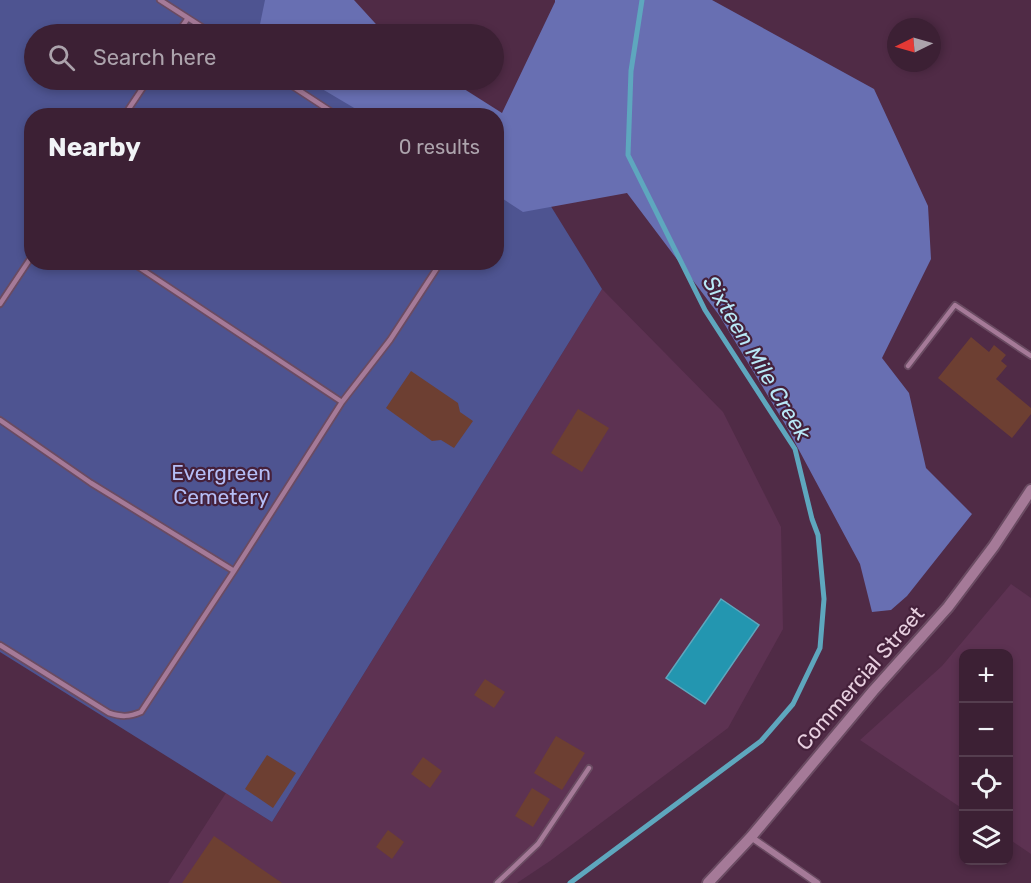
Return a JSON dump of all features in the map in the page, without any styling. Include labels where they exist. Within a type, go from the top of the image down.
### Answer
[{"type":"street","name":"Commercial Street","points":[[708,883],[751,837],[873,691],[948,607],[994,546],[1031,490]]},
{"type":"street","points":[[751,837],[817,883]]},
{"type":"lane","points":[[160,0],[197,24]]},
{"type":"lane","points":[[184,24],[188,18]]},
{"type":"lane","points":[[129,108],[141,90]]},
{"type":"lane","points":[[298,90],[326,108]]},
{"type":"lane","points":[[0,304],[24,268]]},
{"type":"lane","points":[[143,270],[342,402]]},
{"type":"lane","points":[[0,645],[109,713],[119,717],[141,712],[342,402],[390,340],[436,270]]},
{"type":"lane","points":[[908,366],[955,305],[1031,356]]},
{"type":"lane","points":[[0,420],[91,483],[234,571]]},
{"type":"lane","points":[[497,883],[538,844],[589,768]]},
{"type":"shaded area","points":[[265,0],[354,0],[376,24],[260,24]]},
{"type":"shaded area","points":[[555,0],[712,0],[874,89],[928,206],[931,259],[882,358],[909,393],[926,468],[972,514],[907,596],[891,610],[872,612],[860,564],[785,424],[719,315],[627,193],[523,212],[504,200],[504,109]]},
{"type":"shaded area","points":[[324,90],[466,90],[494,108],[354,108]]},
{"type":"shaded area","points":[[602,289],[723,412],[781,527],[783,629],[728,728],[550,861],[517,883],[168,883],[226,793],[272,822]]},
{"type":"shaded area","points":[[1011,584],[1031,598],[1031,854],[1013,842],[1013,649],[959,649],[959,806],[860,740],[942,666]]},
{"type":"shaded area","points":[[721,599],[759,625],[705,704],[666,678]]},
{"type":"green space","name":"Evergreen Cemetery","points":[[0,0],[294,0],[328,24],[24,24],[24,90],[419,90],[445,108],[24,108],[24,270],[504,270],[504,150],[526,166],[602,289],[272,822],[0,652]]},
{"type":"building","points":[[971,337],[989,352],[994,345],[1006,355],[1001,361],[1007,366],[996,379],[1031,408],[1031,414],[1012,438],[938,378]]},
{"type":"building","points":[[411,371],[458,403],[460,412],[473,421],[454,448],[441,440],[432,441],[386,408]]},
{"type":"building","points":[[578,409],[609,428],[582,472],[551,453]]},
{"type":"building","points":[[485,679],[505,692],[494,708],[474,695]]},
{"type":"building","points":[[556,736],[585,753],[562,790],[534,773]]},
{"type":"building","points":[[267,755],[296,773],[273,808],[245,789]]},
{"type":"building","points":[[423,757],[442,771],[430,788],[411,774]]},
{"type":"building","points":[[532,788],[550,799],[533,827],[515,816]]},
{"type":"building","points":[[388,830],[404,842],[392,859],[376,847]]},
{"type":"building","points":[[214,836],[282,883],[182,883]]},
{"type":"waterway","name":"Sixteen Mile Creek","points":[[570,883],[761,741],[793,704],[820,648],[824,599],[818,535],[795,449],[705,310],[628,155],[631,71],[642,0]]}]
